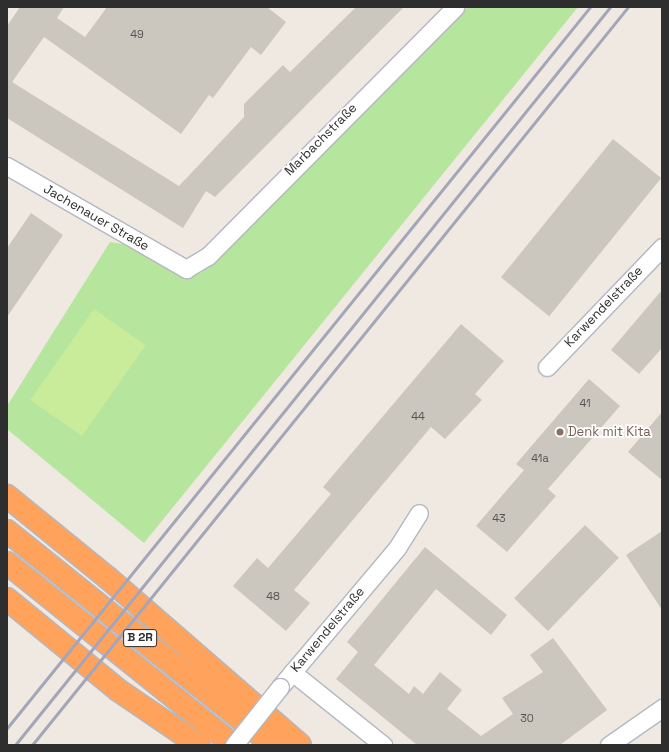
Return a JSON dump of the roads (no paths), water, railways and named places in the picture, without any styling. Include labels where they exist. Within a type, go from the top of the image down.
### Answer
[{"type":"highway","points":[[7,496],[108,578],[300,745]]},
{"type":"highway","name":"B 2R","points":[[7,531],[274,745]]},
{"type":"highway","name":"B 2R","points":[[7,563],[233,745]]},
{"type":"highway","points":[[7,599],[118,690],[199,745]]},
{"type":"street","name":"Marbachstraße","points":[[186,269],[208,256],[455,7]]},
{"type":"street","name":"Jachenauer Straße","points":[[7,166],[186,269]]},
{"type":"street","name":"Karwendelstraße","points":[[547,367],[662,247]]},
{"type":"street","name":"Karwendelstraße","points":[[233,745],[292,672],[397,548],[419,513]]},
{"type":"street","points":[[292,672],[383,745]]},
{"type":"street","points":[[609,745],[662,708]]},
{"type":"railway","points":[[7,728],[590,7]]},
{"type":"railway","points":[[15,745],[610,7]]},
{"type":"railway","points":[[32,745],[628,7]]},
{"type":"place","name":"Denk mit Kita","points":[[560,432]]}]
